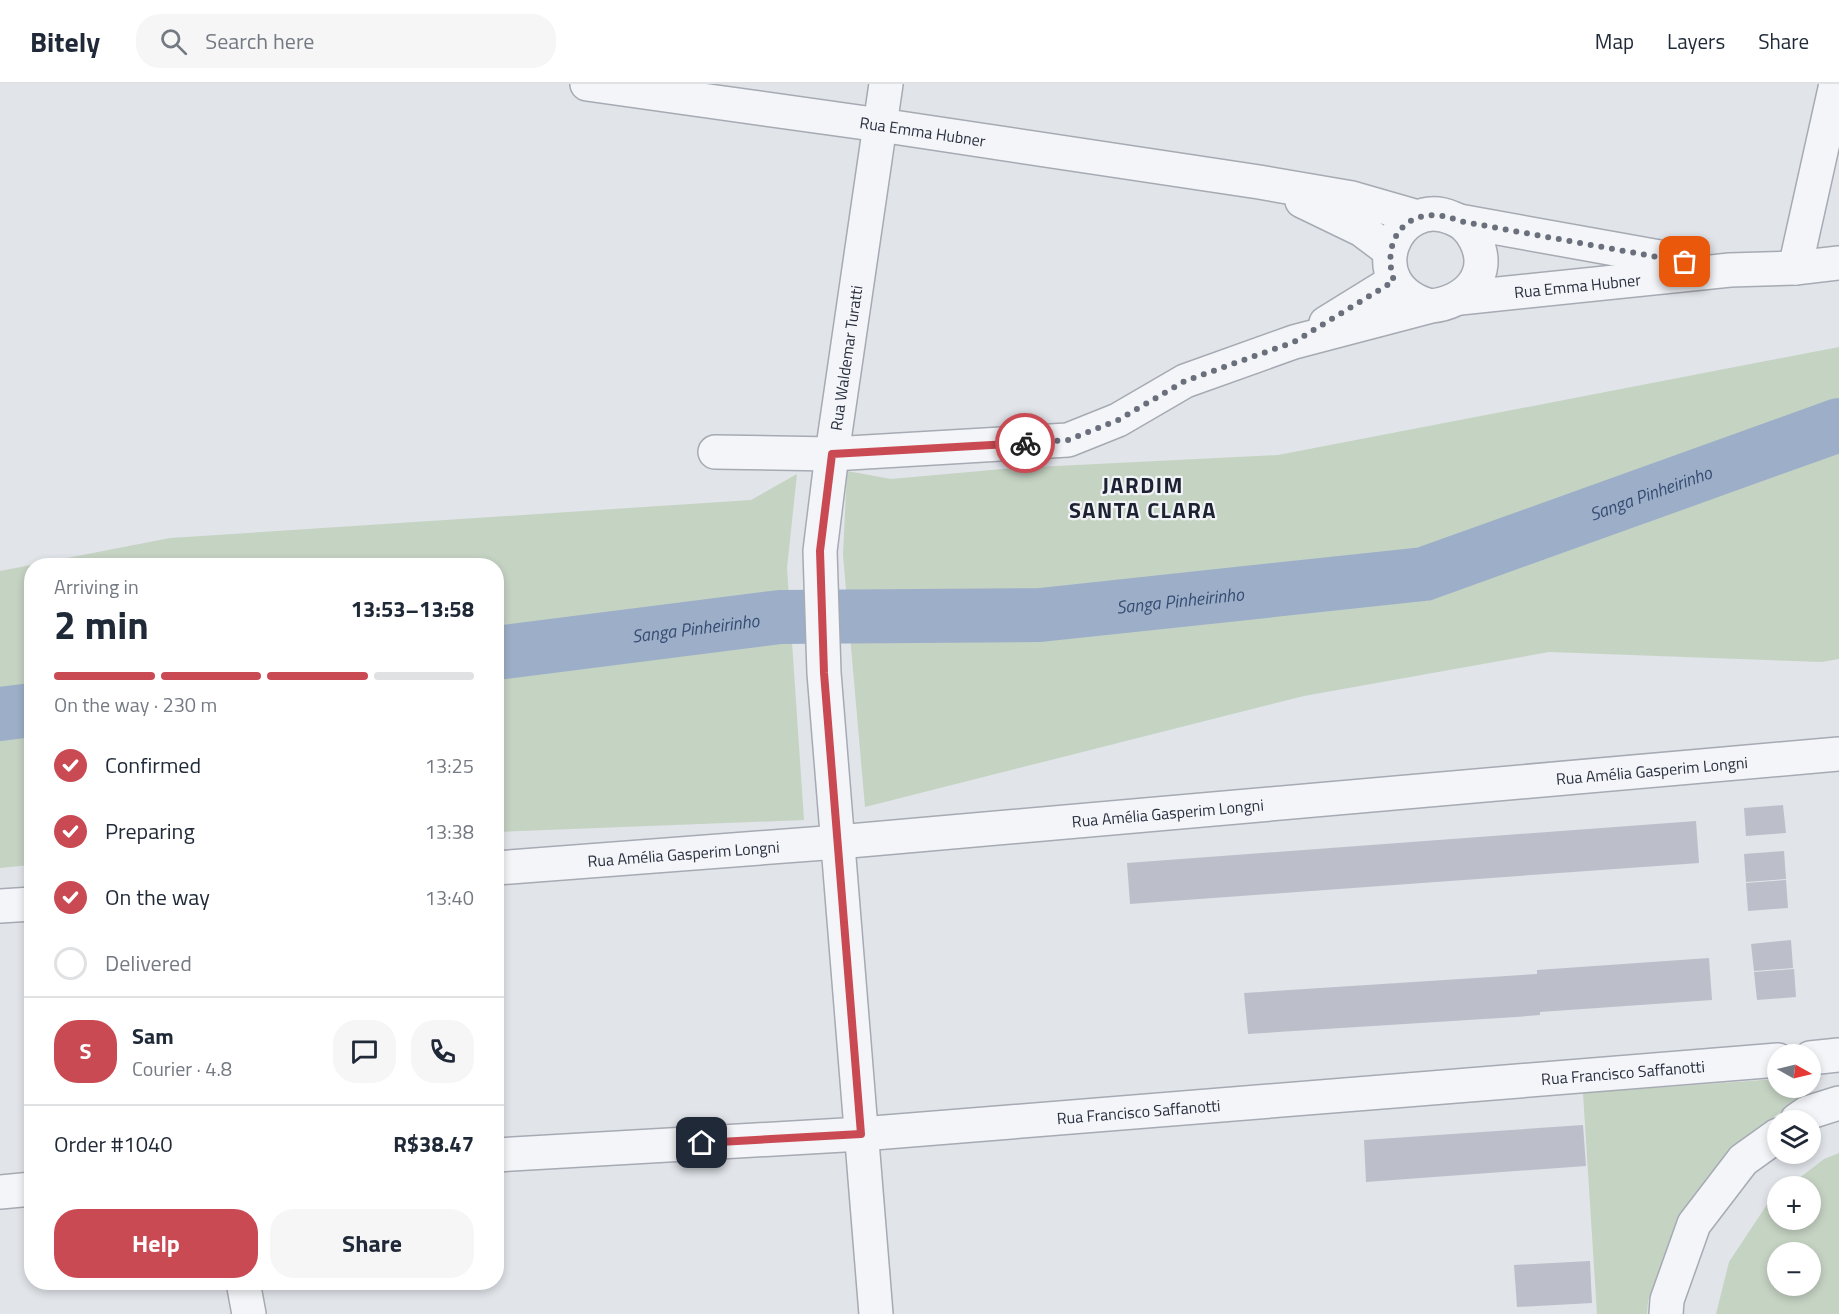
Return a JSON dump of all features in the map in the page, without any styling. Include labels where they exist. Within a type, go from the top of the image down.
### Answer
[{"type":"street","name":"Rua Emma Hubner","points":[[587,84],[1259,182],[1352,198],[1418,217]]},
{"type":"street","name":"Rua Waldemar Turatti","points":[[876,1314],[824,673],[820,551],[886,84]]},
{"type":"street","points":[[1795,268],[1836,84]]},
{"type":"street","name":"Rua Emma Hubner","points":[[1259,182],[1353,225],[1392,266]]},
{"type":"street","points":[[1432,214],[1446,215],[1459,221],[1471,231],[1478,244],[1481,259],[1479,274],[1471,288],[1446,302],[1416,302],[1403,293],[1392,266],[1395,237],[1405,225],[1418,217],[1432,214]]},
{"type":"street","name":"Rua Emma Hubner","points":[[1459,221],[1730,270]]},
{"type":"street","name":"Rua Emma Hubner","points":[[1294,342],[1446,302],[1730,270],[1795,268],[1839,263]]},
{"type":"street","points":[[715,452],[832,454],[1068,440],[1118,420],[1185,381],[1294,342],[1392,266]]},
{"type":"street","name":"Rua Amélia Gasperim Longni","points":[[504,867],[838,842],[1839,754]]},
{"type":"street","points":[[0,906],[24,904]]},
{"type":"street","points":[[1821,1057],[1839,1055]]},
{"type":"street","name":"Rua Francisco Saffanotti","points":[[504,1155],[861,1134],[1767,1061]]},
{"type":"street","points":[[1817,1110],[1839,1103]]},
{"type":"street","points":[[1666,1314],[1667,1300],[1694,1224],[1743,1160],[1767,1143]]},
{"type":"street","points":[[0,1192],[24,1190]]},
{"type":"street","points":[[244,1290],[249,1314]]},
{"type":"green space","points":[[1839,347],[1839,659],[1822,662],[1549,652],[1304,696],[865,807],[843,555],[847,471],[891,479],[1014,468],[1278,455]]},
{"type":"green space","points":[[797,474],[787,568],[804,820],[504,832],[504,558],[67,558],[170,538],[751,500]]},
{"type":"green space","points":[[24,566],[24,866],[0,868],[0,571]]},
{"type":"green space","points":[[1767,1080],[1767,1098],[1801,1098],[1784,1110],[1767,1110],[1767,1122],[1729,1149],[1678,1218],[1648,1301],[1647,1314],[1597,1314],[1583,1093]]},
{"type":"green space","points":[[1839,1153],[1839,1314],[1716,1314],[1729,1262],[1767,1205],[1767,1230],[1821,1230],[1821,1176],[1802,1176],[1818,1164],[1821,1164],[1821,1161]]},
{"type":"building","points":[[1783,805],[1786,833],[1746,836],[1744,808]]},
{"type":"building","points":[[1696,821],[1699,863],[1130,904],[1127,863]]},
{"type":"building","points":[[1784,851],[1786,879],[1746,882],[1744,854]]},
{"type":"building","points":[[1786,880],[1788,908],[1748,911],[1746,883]]},
{"type":"building","points":[[1791,940],[1793,968],[1754,971],[1751,944]]},
{"type":"building","points":[[1709,958],[1712,1000],[1540,1012],[1540,1015],[1516,1017],[1248,1034],[1244,993],[1537,974],[1537,970]]},
{"type":"building","points":[[1794,969],[1796,997],[1757,1000],[1754,972]]},
{"type":"building","points":[[1583,1125],[1586,1166],[1366,1182],[1364,1140]]},
{"type":"building","points":[[1590,1261],[1592,1303],[1517,1307],[1514,1265]]},
{"type":"waterway","name":"Sanga Pinheirinho","points":[[504,652],[780,617],[1040,615],[1424,574],[1839,425]]},
{"type":"waterway","name":"Sanga Pinheirinho","points":[[0,714],[24,711]]},
{"type":"way so far","points":[[1025,443],[1068,440],[1118,420],[1185,381],[1294,342],[1394,281],[1389,267],[1390,251],[1395,237],[1405,225],[1418,217],[1432,214],[1446,215],[1459,221],[1685,262]]},
{"type":"district","name":"JARDIM SANTA CLARA","points":[[1143,498]]},
{"type":"route","points":[[702,1143],[861,1134],[824,673],[820,551],[832,454],[1025,443]]}]
